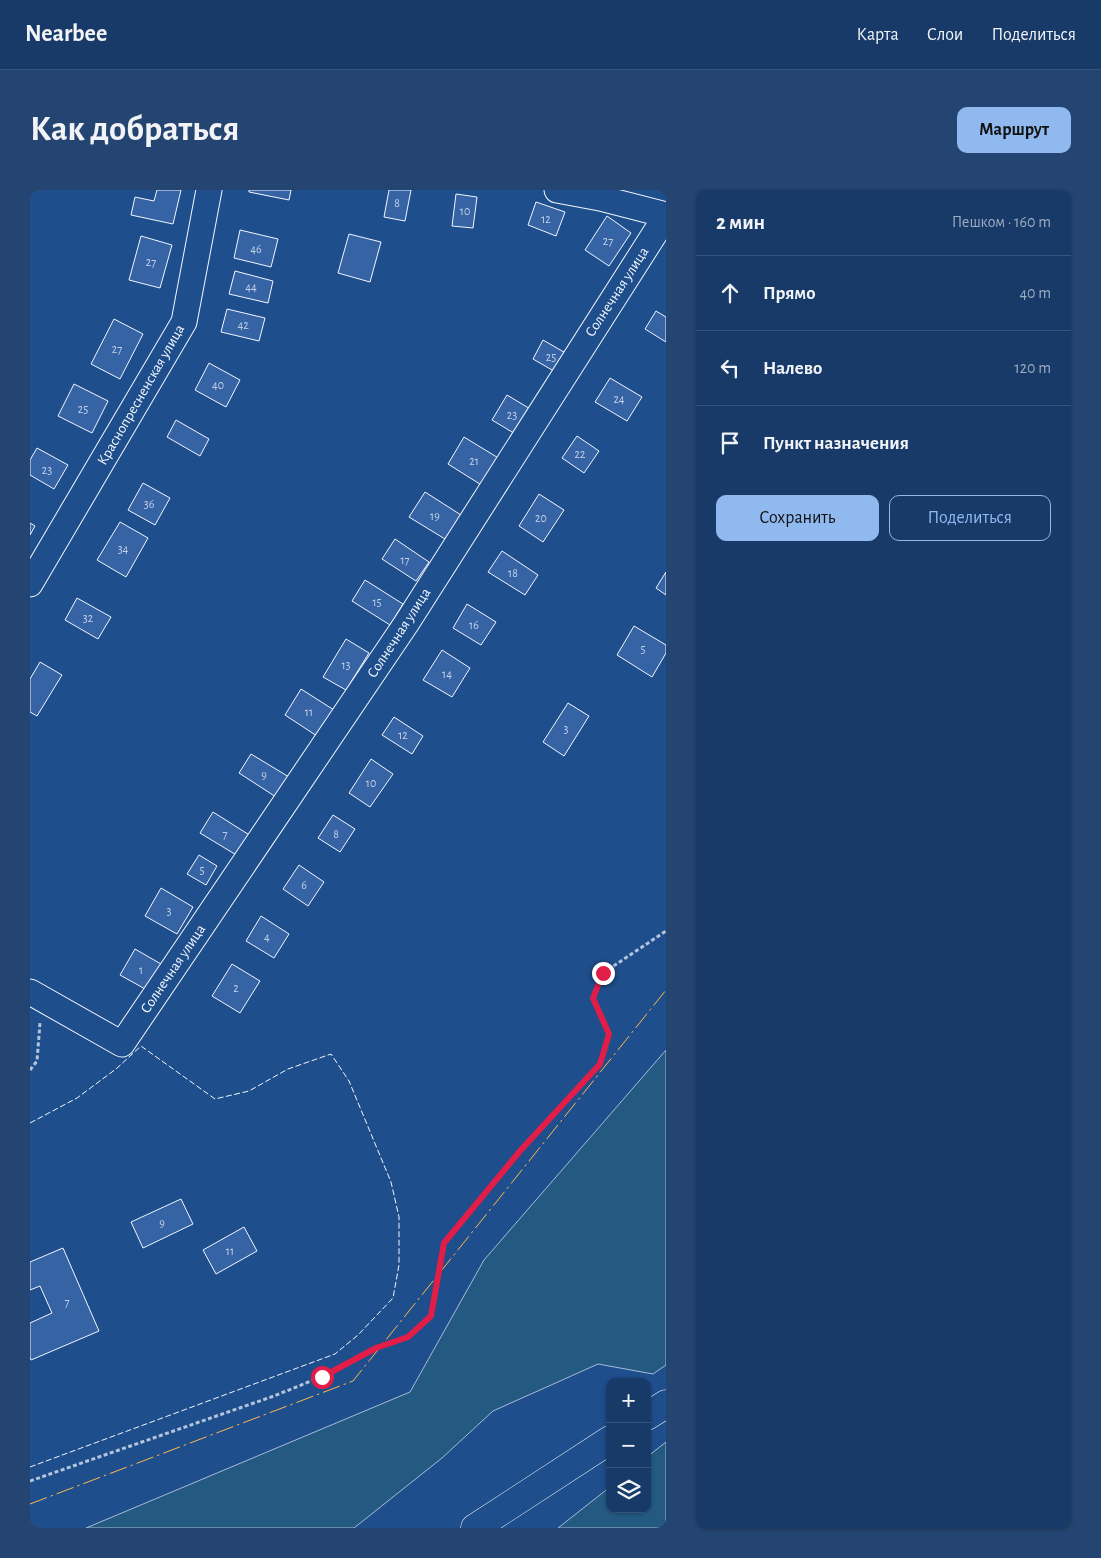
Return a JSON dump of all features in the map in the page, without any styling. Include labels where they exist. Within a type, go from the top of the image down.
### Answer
[{"type":"main road","points":[[651,1413],[666,1404]]},
{"type":"main road","points":[[475,1528],[606,1443]]},
{"type":"street","name":"Краснопресненская улица","points":[[30,584],[184,322],[209,190]]},
{"type":"street","points":[[557,190],[600,198],[666,216]]},
{"type":"street","name":"Солнечная улица","points":[[30,992],[122,1044],[406,624],[666,216]]},
{"type":"path","points":[[30,1481],[322,1377],[376,1348],[408,1337],[431,1316],[444,1243],[520,1151],[600,1064],[609,1034],[593,998],[603,973],[666,931]]},
{"type":"path","points":[[30,992],[41,1019],[37,1061],[30,1070]]},
{"type":"shaded area","points":[[666,1050],[666,1365],[653,1374],[598,1364],[493,1411],[442,1458],[354,1528],[86,1528],[410,1392],[484,1260]]},
{"type":"shaded area","points":[[666,1442],[666,1528],[558,1528],[606,1490],[606,1513],[651,1513],[651,1454]]},
{"type":"building","points":[[157,190],[181,190],[173,224],[131,215],[135,197],[154,201]]},
{"type":"building","points":[[249,190],[291,190],[289,200],[249,192]]},
{"type":"building","points":[[389,190],[411,190],[405,221],[384,217]]},
{"type":"building","points":[[456,194],[477,197],[473,228],[452,226]]},
{"type":"building","points":[[536,202],[565,212],[556,236],[528,225]]},
{"type":"building","points":[[607,216],[631,233],[609,266],[585,250]]},
{"type":"building","points":[[240,230],[278,239],[271,267],[234,258]]},
{"type":"building","points":[[349,234],[381,242],[370,282],[338,273]]},
{"type":"building","points":[[141,236],[172,245],[160,288],[129,280]]},
{"type":"building","points":[[235,271],[273,281],[268,303],[229,294]]},
{"type":"building","points":[[227,309],[265,318],[259,341],[221,332]]},
{"type":"building","points":[[656,311],[666,317],[666,342],[645,329]]},
{"type":"building","points":[[114,319],[143,334],[120,379],[91,364]]},
{"type":"building","points":[[543,340],[569,355],[559,374],[533,359]]},
{"type":"building","points":[[209,363],[240,380],[226,407],[195,390]]},
{"type":"building","points":[[610,378],[642,397],[627,421],[595,402]]},
{"type":"building","points":[[74,384],[108,401],[92,433],[58,416]]},
{"type":"building","points":[[507,395],[532,410],[517,435],[492,420]]},
{"type":"building","points":[[176,420],[209,439],[200,456],[167,437]]},
{"type":"building","points":[[577,436],[599,451],[584,473],[562,458]]},
{"type":"building","points":[[464,437],[500,459],[483,486],[448,464]]},
{"type":"building","points":[[37,448],[68,465],[54,489],[30,475],[30,460]]},
{"type":"building","points":[[143,483],[170,498],[155,525],[128,510]]},
{"type":"building","points":[[425,492],[461,515],[445,539],[409,517]]},
{"type":"building","points":[[539,494],[564,510],[543,542],[519,526]]},
{"type":"building","points":[[120,522],[148,538],[126,577],[97,560]]},
{"type":"building","points":[[30,523],[35,526],[30,535]]},
{"type":"building","points":[[395,539],[429,562],[416,581],[382,559]]},
{"type":"building","points":[[502,551],[538,575],[525,595],[488,572]]},
{"type":"building","points":[[666,572],[666,595],[656,588]]},
{"type":"building","points":[[365,580],[403,604],[390,625],[352,601]]},
{"type":"building","points":[[77,598],[111,617],[98,639],[65,620]]},
{"type":"building","points":[[467,604],[496,622],[481,645],[453,628]]},
{"type":"building","points":[[634,626],[666,645],[666,653],[652,677],[617,655]]},
{"type":"building","points":[[346,639],[369,653],[346,690],[323,677]]},
{"type":"building","points":[[442,650],[470,668],[452,697],[423,680]]},
{"type":"building","points":[[40,662],[62,675],[37,716],[30,712],[30,679]]},
{"type":"building","points":[[301,689],[334,710],[317,736],[285,715]]},
{"type":"building","points":[[568,703],[589,716],[564,756],[543,742]]},
{"type":"building","points":[[394,717],[423,736],[412,754],[382,735]]},
{"type":"building","points":[[251,754],[289,777],[276,797],[239,773]]},
{"type":"building","points":[[371,759],[393,774],[370,807],[349,793]]},
{"type":"building","points":[[213,812],[251,836],[238,856],[200,833]]},
{"type":"building","points":[[333,815],[355,829],[340,852],[318,838]]},
{"type":"building","points":[[199,855],[217,866],[206,885],[187,874]]},
{"type":"building","points":[[299,865],[324,882],[308,906],[283,889]]},
{"type":"building","points":[[161,888],[193,907],[177,934],[145,916]]},
{"type":"building","points":[[261,916],[289,934],[274,958],[246,941]]},
{"type":"building","points":[[135,949],[161,964],[147,990],[120,975]]},
{"type":"building","points":[[232,964],[260,981],[240,1013],[212,996]]},
{"type":"building","points":[[181,1199],[193,1224],[143,1248],[131,1222]]},
{"type":"building","points":[[244,1227],[257,1251],[216,1274],[203,1250]]},
{"type":"building","points":[[63,1248],[99,1331],[31,1360],[30,1323],[52,1313],[40,1286],[30,1290],[30,1262]]},
{"type":"fence","points":[[30,1123],[77,1098],[116,1069],[141,1046],[215,1099],[249,1091],[288,1069],[331,1054],[349,1081],[391,1182],[399,1217],[399,1265],[393,1298],[358,1335],[335,1354],[30,1467]]},
{"type":"power","points":[[30,1504],[353,1381],[666,990]]},
{"type":"route","points":[[322,1377],[376,1348],[408,1337],[431,1316],[444,1243],[520,1151],[600,1064],[609,1034],[593,998],[603,973]]}]
